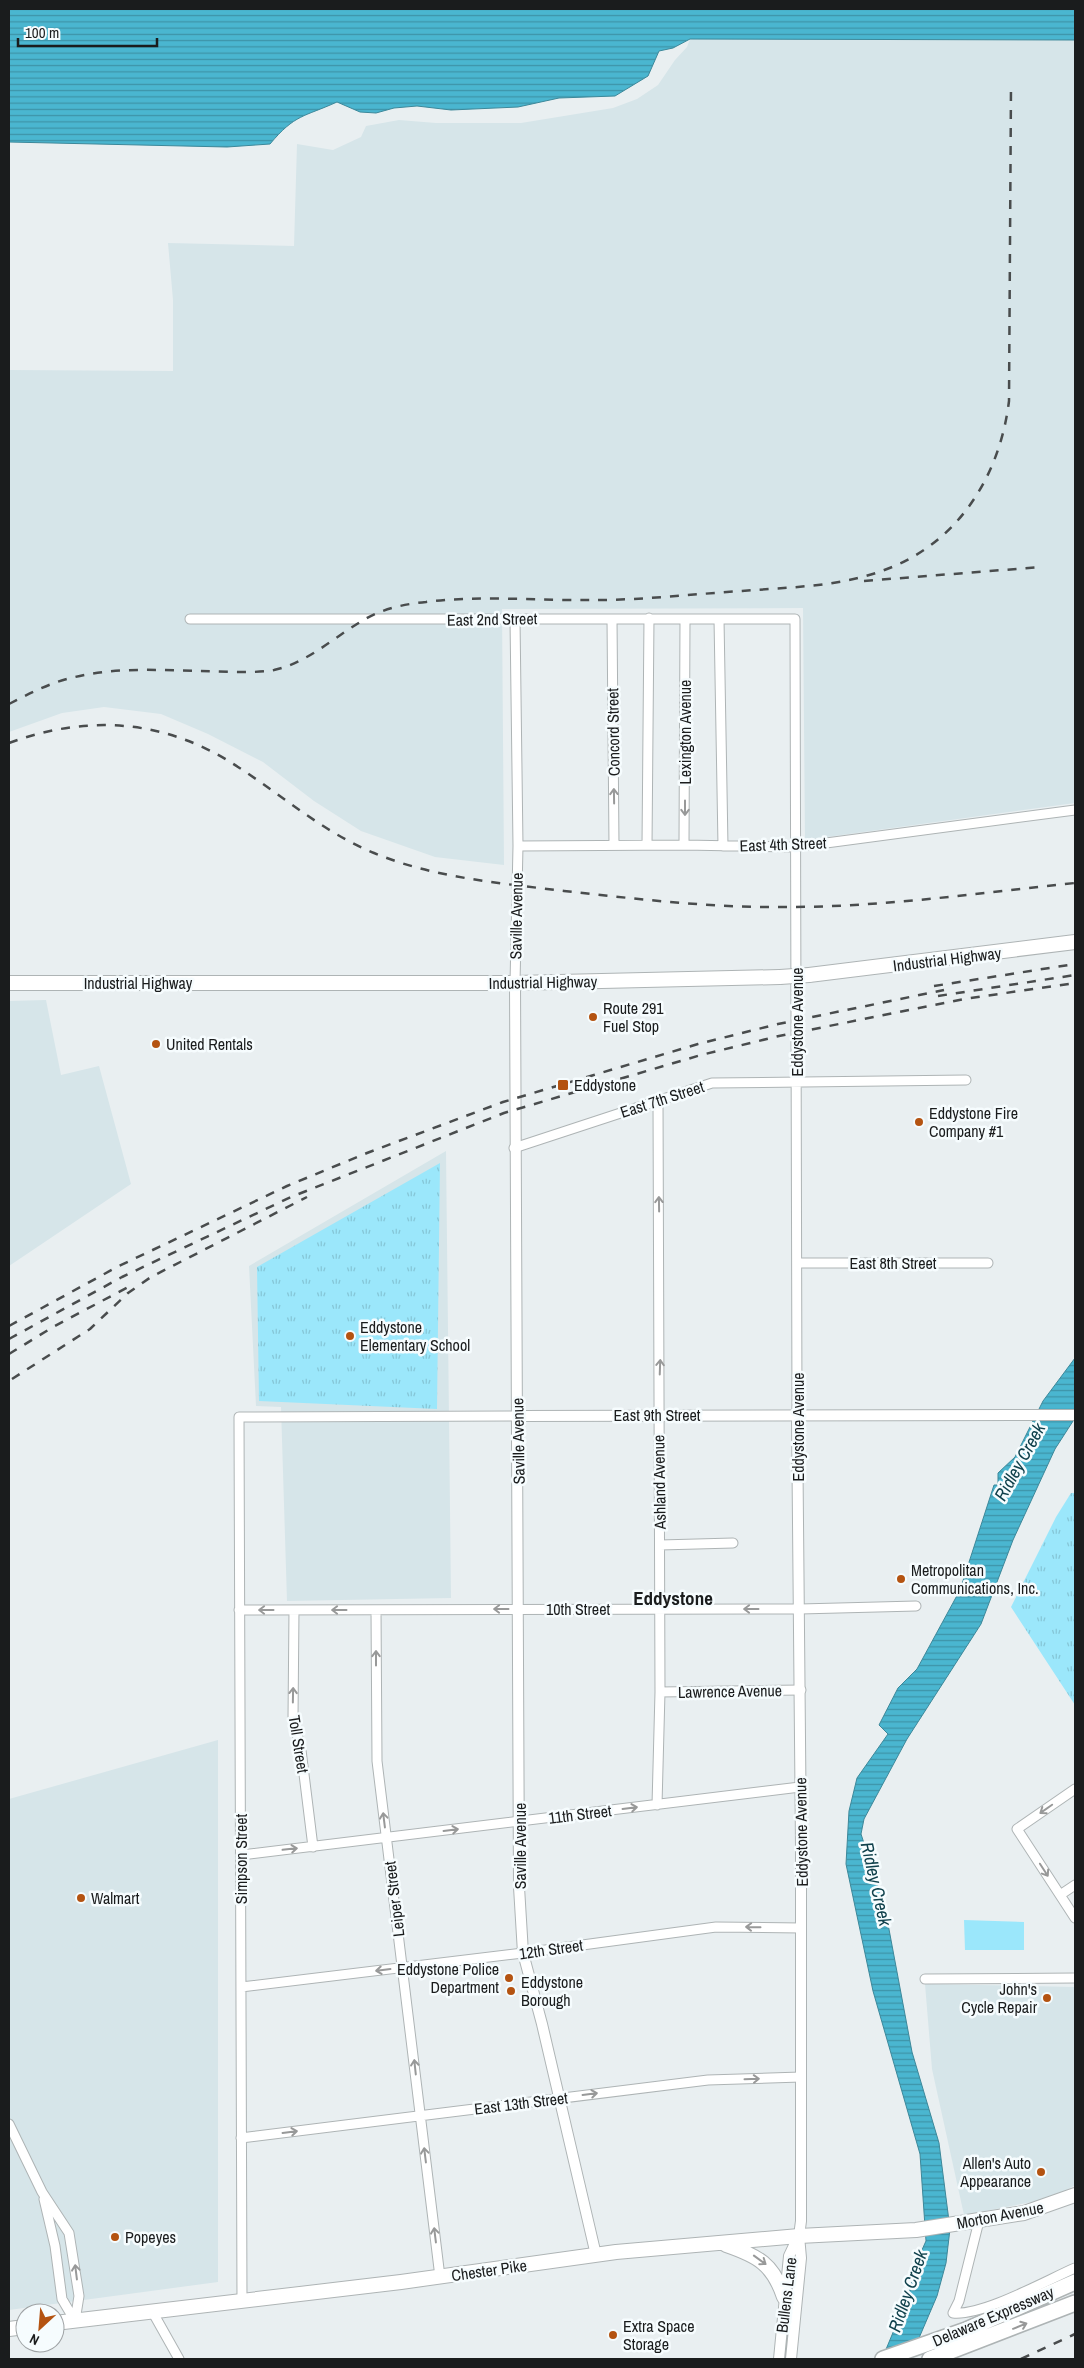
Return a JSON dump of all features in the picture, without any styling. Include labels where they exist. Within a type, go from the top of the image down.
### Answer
[{"type":"highway","name":"Delaware Expressway","points":[[883,2359],[966,2330],[1075,2282]]},
{"type":"highway","name":"Delaware Expressway","points":[[930,2359],[1075,2303]]},
{"type":"main road","name":"Industrial Highway","points":[[9,983],[515,983],[780,977],[1075,942]]},
{"type":"main road","name":"Morton Avenue","points":[[923,2230],[1035,2211],[1075,2195]]},
{"type":"main road","name":"Chester Pike","points":[[65,2322],[440,2277],[596,2255],[798,2236],[923,2230]]},
{"type":"main road","points":[[718,2243],[751,2254],[763,2262],[776,2278],[784,2297]]},
{"type":"street","points":[[647,845],[649,618]]},
{"type":"street","name":"East 2nd Street","points":[[190,619],[795,618]]},
{"type":"street","name":"Eddystone Avenue","points":[[795,618],[797,1414],[802,1928],[801,2221],[798,2236]]},
{"type":"street","name":"Saville Avenue","points":[[515,619],[518,846],[514,1148],[518,1416],[519,1887],[523,1953],[542,2024],[596,2255]]},
{"type":"street","name":"Concord Street","points":[[612,619],[614,845]]},
{"type":"street","name":"Lexington Avenue","points":[[684,845],[685,619]]},
{"type":"street","points":[[719,619],[724,846]]},
{"type":"street","name":"East 4th Street","points":[[518,846],[684,845],[796,847],[1075,810]]},
{"type":"street","name":"East 7th Street","points":[[514,1148],[712,1083],[797,1084],[966,1080]]},
{"type":"street","name":"Ashland Avenue","points":[[657,1804],[660,1692],[658,1100]]},
{"type":"street","name":"East 8th Street","points":[[798,1263],[988,1263]]},
{"type":"street","name":"East 9th Street","points":[[239,1417],[797,1414],[1075,1415]]},
{"type":"street","name":"Simpson Street","points":[[239,1417],[242,2301]]},
{"type":"street","points":[[660,1545],[734,1543]]},
{"type":"street","name":"10th Street","points":[[239,1610],[800,1609],[916,1606]]},
{"type":"street","name":"Toll Street","points":[[294,1610],[292,1718],[301,1750],[313,1847]]},
{"type":"street","name":"Leiper Street","points":[[376,1610],[377,1761],[440,2277]]},
{"type":"street","name":"Lawrence Avenue","points":[[660,1692],[801,1690]]},
{"type":"street","name":"11th Street","points":[[241,1855],[800,1786]]},
{"type":"street","points":[[1075,1789],[1017,1829],[1075,1918]]},
{"type":"street","points":[[1060,1895],[1075,1885]]},
{"type":"street","name":"12th Street","points":[[241,1986],[523,1953],[716,1927],[802,1928]]},
{"type":"street","points":[[925,1979],[1075,1978]]},
{"type":"street","name":"East 13th Street","points":[[242,2138],[708,2080],[801,2077]]},
{"type":"street","points":[[9,2124],[42,2192],[64,2224],[72,2243],[79,2296],[75,2321]]},
{"type":"street","points":[[42,2192],[55,2246],[62,2299],[75,2321]]},
{"type":"street","points":[[979,2221],[959,2301],[953,2313],[964,2314],[981,2309],[1075,2268]]},
{"type":"street","name":"Bullens Lane","points":[[779,2359],[789,2256],[798,2236]]},
{"type":"street","name":"Bullens Lane","points":[[791,2359],[801,2258],[798,2236]]},
{"type":"street","points":[[152,2311],[179,2359]]},
{"type":"shaded area","points":[[690,39],[1075,40],[1075,803],[805,840],[803,608],[502,609],[504,865],[435,857],[361,831],[314,801],[263,762],[208,734],[161,714],[104,707],[62,713],[9,732],[9,370],[173,371],[173,300],[168,243],[294,246],[297,144],[333,150],[361,137],[366,126],[399,120],[436,123],[521,123],[613,108],[637,99],[658,85],[675,60],[687,47]]},
{"type":"shaded area","points":[[46,1000],[61,1075],[99,1066],[131,1184],[9,1266],[9,1001]]},
{"type":"shaded area","name":"Eddystone Elementary School","points":[[446,1151],[451,1598],[287,1601],[281,1407],[256,1406],[249,1266]]},
{"type":"shaded area","points":[[218,1740],[218,2282],[61,2303],[15,2303],[15,2309],[9,2310],[9,1799]]},
{"type":"shaded area","points":[[925,1984],[1075,1987],[1075,2185],[1053,2198],[964,2215],[932,2069]]},
{"type":"green space","points":[[440,1163],[437,1409],[259,1401],[257,1267]]},
{"type":"green space","points":[[1071,1493],[1075,1493],[1075,1705],[1011,1607],[1056,1517]]},
{"type":"green space","points":[[964,1920],[1024,1922],[1024,1950],[965,1950]]},
{"type":"water","points":[[9,9],[1075,9],[1075,40],[690,39],[673,48],[659,51],[648,76],[615,96],[559,98],[518,107],[451,110],[417,106],[394,108],[376,113],[360,112],[337,102],[293,121],[270,144],[227,147],[9,142]]},
{"type":"water","name":"Ridley Creek","points":[[1075,1358],[1075,1418],[1055,1449],[1013,1540],[981,1624],[907,1739],[864,1819],[861,1834],[885,1908],[912,2052],[939,2143],[950,2229],[946,2263],[937,2296],[910,2359],[882,2359],[909,2294],[916,2263],[926,2241],[920,2154],[873,1991],[846,1864],[849,1811],[857,1778],[888,1734],[879,1725],[898,1688],[917,1669],[960,1590],[994,1485],[998,1485],[998,1473],[1015,1457],[1043,1401]]},
{"type":"railway","points":[[9,704],[39,689],[87,674],[151,670],[246,672],[274,670],[286,667],[309,656],[369,617],[385,610],[409,604],[467,599],[614,600],[797,587],[834,583],[870,575],[913,557],[935,542],[972,503],[996,455],[1004,428],[1009,401],[1011,85]]},
{"type":"railway","points":[[864,581],[1041,567]]},
{"type":"railway","points":[[9,743],[68,728],[97,725],[126,726],[155,731],[183,739],[211,751],[238,767],[320,824],[374,853],[444,874],[492,882],[675,902],[759,907],[859,905],[1075,883]]},
{"type":"railway","points":[[934,986],[1075,964]]},
{"type":"railway","points":[[938,996],[1075,975]]},
{"type":"railway","points":[[9,1339],[122,1277],[291,1197],[504,1113],[701,1055],[779,1036],[964,999],[1075,983]]},
{"type":"railway","points":[[9,1326],[117,1267],[287,1186],[367,1153],[503,1102],[698,1044],[778,1024],[944,990]]},
{"type":"railway","points":[[12,1379],[90,1329],[128,1293],[151,1277],[307,1197]]},
{"type":"railway","points":[[9,1354],[53,1327],[130,1286]]},
{"type":"railway","points":[[1021,2359],[1075,2334]]},
{"type":"place","name":"Route 291 Fuel Stop","points":[[593,1017]]},
{"type":"place","name":"United Rentals","points":[[156,1044]]},
{"type":"place","name":"Eddystone","points":[[563,1085]]},
{"type":"place","name":"Eddystone Fire Company #1","points":[[919,1122]]},
{"type":"place","name":"Eddystone Elementary School","points":[[350,1336]]},
{"type":"place","name":"Metropolitan Communications, Inc.","points":[[901,1579]]},
{"type":"place","name":"Walmart","points":[[81,1898]]},
{"type":"place","name":"Eddystone Police Department","points":[[509,1978]]},
{"type":"place","name":"Eddystone Borough","points":[[511,1991]]},
{"type":"place","name":"John's Cycle Repair","points":[[1047,1998]]},
{"type":"place","name":"Allen's Auto Appearance","points":[[1041,2172]]},
{"type":"place","name":"Popeyes","points":[[115,2237]]},
{"type":"place","name":"Extra Space Storage","points":[[613,2335]]},
{"type":"district","name":"Eddystone","points":[[673,1598]]}]
